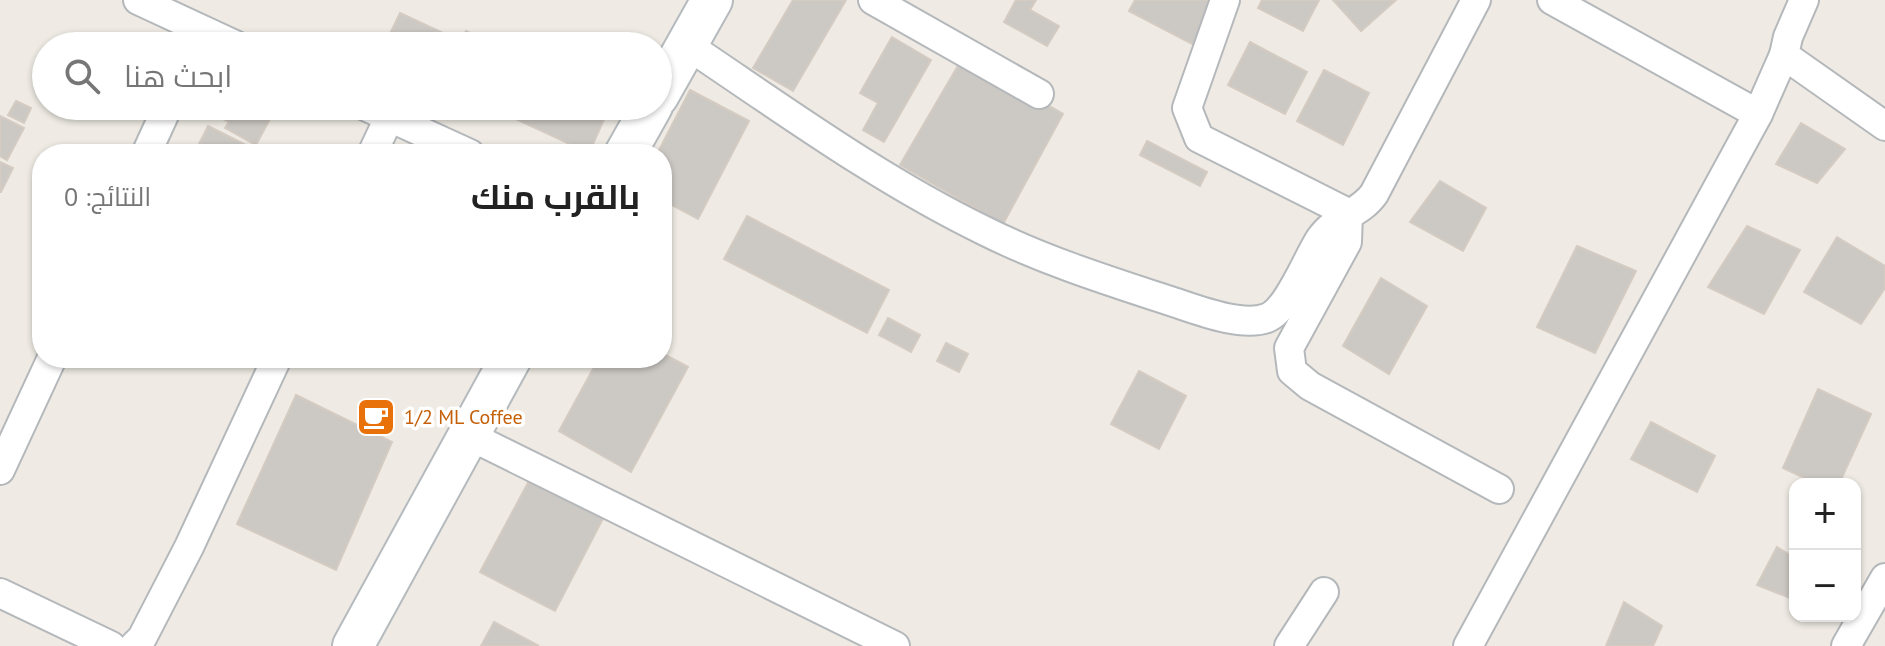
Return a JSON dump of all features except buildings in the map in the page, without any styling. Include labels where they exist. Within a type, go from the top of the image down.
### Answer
[{"type":"main road","points":[[672,71],[712,0]]},
{"type":"main road","points":[[631,144],[644,120]]},
{"type":"main road","points":[[353,646],[505,368]]},
{"type":"street","points":[[138,0],[189,32]]},
{"type":"street","points":[[873,0],[1039,94]]},
{"type":"street","points":[[1225,0],[1187,108],[1199,138],[1348,213]]},
{"type":"street","points":[[687,45],[862,161],[986,232],[1108,281],[1216,316],[1256,321],[1279,311],[1321,238],[1348,213],[1362,209],[1374,194],[1476,0]]},
{"type":"street","points":[[1552,0],[1758,114]]},
{"type":"street","points":[[1468,646],[1758,114],[1804,0]]},
{"type":"street","points":[[1784,55],[1885,126]]},
{"type":"street","points":[[151,144],[162,120]]},
{"type":"street","points":[[373,144],[376,120]]},
{"type":"street","points":[[395,120],[448,144]]},
{"type":"street","points":[[1348,213],[1347,242],[1289,348],[1292,371],[1310,386],[1499,489]]},
{"type":"street","points":[[0,470],[47,368]]},
{"type":"street","points":[[134,646],[142,638],[183,560],[272,368]]},
{"type":"street","points":[[468,435],[895,646]]},
{"type":"street","points":[[1846,646],[1885,578]]},
{"type":"street","points":[[1289,646],[1324,592]]},
{"type":"street","points":[[0,593],[111,646]]},
{"type":"place","name":"1/2 ML Coffee","points":[[376,417]]}]
